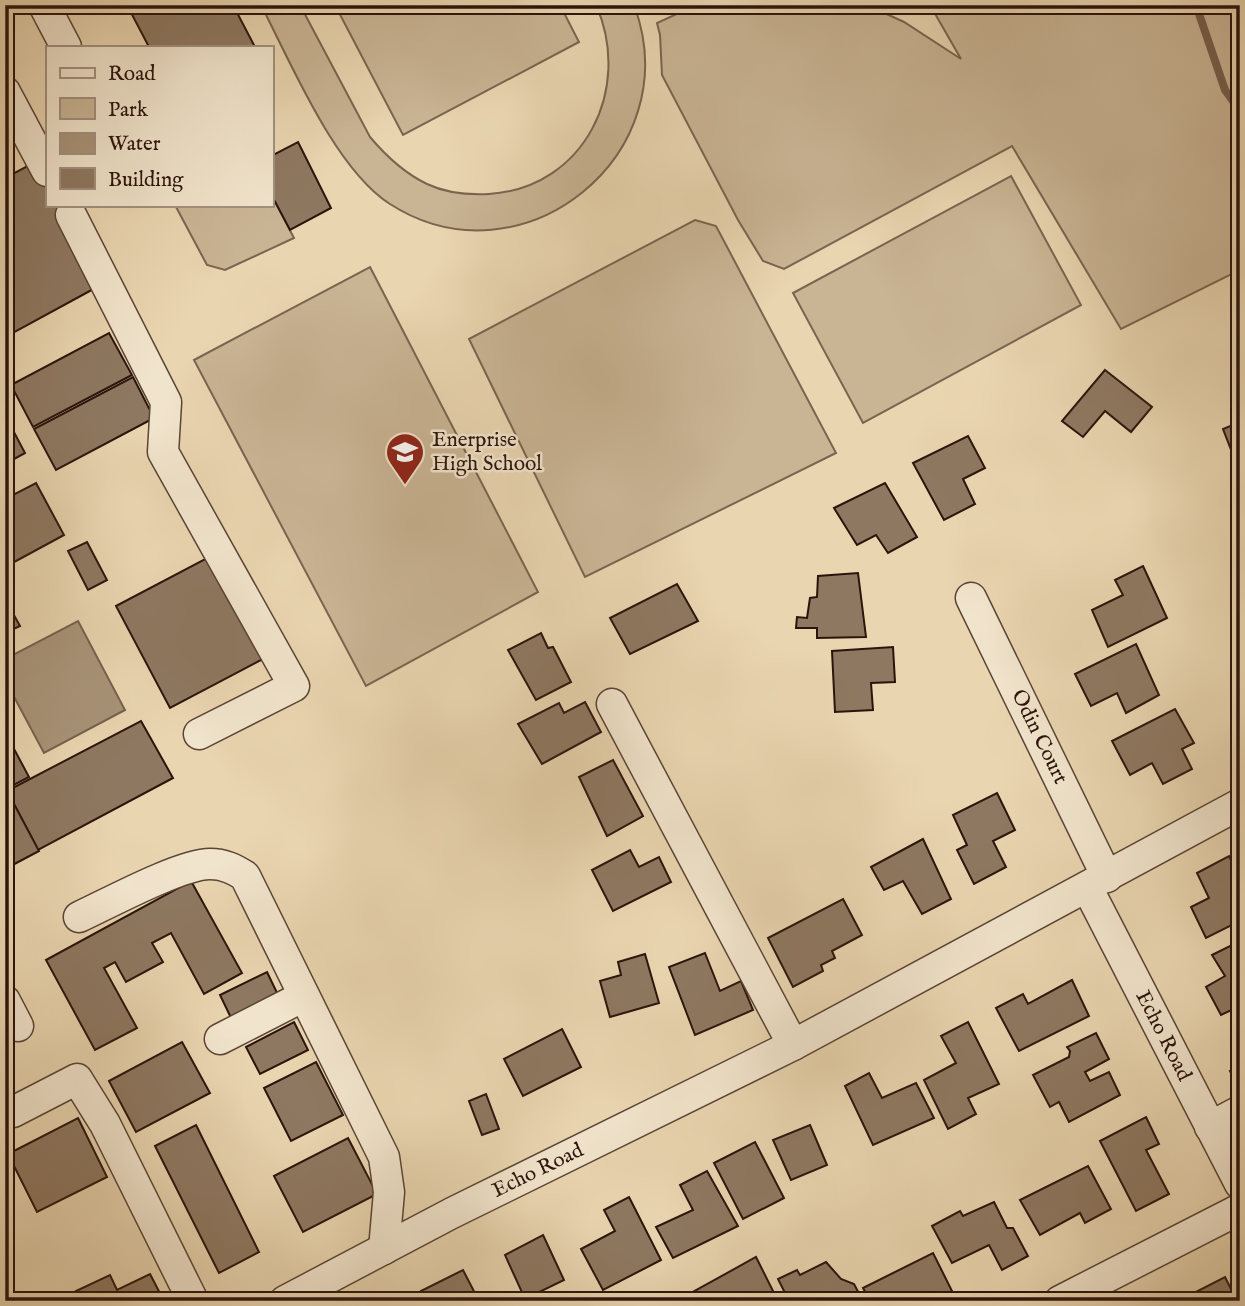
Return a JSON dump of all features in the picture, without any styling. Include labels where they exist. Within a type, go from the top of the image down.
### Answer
[{"type":"street","points":[[44,5],[65,46]]},
{"type":"street","points":[[5,92],[46,168]]},
{"type":"street","points":[[76,208],[166,402],[163,452],[294,686],[199,734]]},
{"type":"street","name":"Odin Court","points":[[971,598],[1097,882]]},
{"type":"street","points":[[612,704],[793,1045]]},
{"type":"street","name":"Echo Road","points":[[285,1301],[315,1294],[384,1249],[793,1045],[1240,804]]},
{"type":"street","points":[[79,917],[188,867],[209,864],[229,866],[245,876],[384,1157],[389,1192],[384,1249]]},
{"type":"street","name":"Echo Road","points":[[1097,882],[1210,1127],[1240,1184]]},
{"type":"street","points":[[220,1039],[304,996]]},
{"type":"street","points":[[13,1112],[77,1079],[105,1124],[192,1301]]},
{"type":"street","points":[[1210,1127],[1240,1111]]},
{"type":"street","points":[[1060,1301],[1240,1209]]},
{"type":"green space","points":[[261,5],[300,5],[370,137],[403,169],[442,190],[489,194],[523,188],[551,174],[575,153],[592,128],[604,100],[608,69],[606,37],[596,5],[634,5],[645,60],[638,111],[616,156],[582,192],[540,218],[492,230],[441,226],[390,204],[370,188],[351,166],[316,113]]},
{"type":"green space","points":[[335,5],[560,5],[579,42],[403,135]]},
{"type":"green space","points":[[696,5],[867,5],[904,22],[961,59],[930,5],[1240,5],[1240,270],[1121,329],[1012,146],[784,269],[763,261],[738,220],[662,75],[657,23]]},
{"type":"green space","points":[[1011,176],[1081,305],[863,423],[793,293]]},
{"type":"green space","points":[[273,198],[294,238],[225,270],[207,265],[176,206],[273,206]]},
{"type":"green space","points":[[695,220],[716,226],[836,453],[585,577],[469,339]]},
{"type":"green space","points":[[370,267],[538,592],[366,686],[194,360]]},
{"type":"water","points":[[78,621],[125,710],[44,753],[5,680],[5,659]]},
{"type":"building","points":[[127,5],[233,5],[254,46],[148,46]]},
{"type":"building","points":[[298,142],[331,208],[290,230],[273,198],[273,155]]},
{"type":"building","points":[[35,162],[46,184],[46,206],[58,206],[99,286],[11,334],[5,323],[5,178]]},
{"type":"building","points":[[109,333],[132,375],[33,427],[11,385]]},
{"type":"building","points":[[1105,370],[1152,407],[1131,432],[1105,411],[1083,437],[1062,421]]},
{"type":"building","points":[[133,377],[154,418],[56,470],[34,429]]},
{"type":"building","points":[[5,415],[25,453],[5,464]]},
{"type":"building","points":[[1240,422],[1240,473],[1223,429]]},
{"type":"building","points":[[968,436],[985,468],[963,479],[975,504],[944,520],[913,463]]},
{"type":"building","points":[[36,483],[64,535],[5,567],[5,499]]},
{"type":"building","points":[[885,483],[917,537],[888,553],[876,535],[857,545],[834,508]]},
{"type":"building","points":[[87,542],[107,580],[88,590],[68,551]]},
{"type":"building","points":[[209,557],[263,659],[170,708],[116,606]]},
{"type":"building","points":[[1143,566],[1167,618],[1108,647],[1092,610],[1123,595],[1115,580]]},
{"type":"building","points":[[858,573],[866,637],[817,638],[817,628],[796,628],[797,617],[807,618],[810,598],[817,597],[818,576]]},
{"type":"building","points":[[677,584],[698,621],[630,654],[610,618]]},
{"type":"building","points":[[5,599],[20,626],[5,633]]},
{"type":"building","points":[[541,633],[548,648],[553,647],[571,682],[536,700],[508,650]]},
{"type":"building","points":[[1136,644],[1159,695],[1126,713],[1117,693],[1091,706],[1075,674]]},
{"type":"building","points":[[893,647],[895,682],[871,683],[873,710],[835,712],[832,651]]},
{"type":"building","points":[[585,702],[601,732],[542,764],[518,724],[559,703],[564,713]]},
{"type":"building","points":[[1175,709],[1194,743],[1182,749],[1192,769],[1163,784],[1152,763],[1130,775],[1112,741]]},
{"type":"building","points":[[141,721],[173,778],[38,850],[7,791]]},
{"type":"building","points":[[5,732],[29,777],[6,789],[5,787]]},
{"type":"building","points":[[613,760],[643,816],[607,836],[579,777]]},
{"type":"building","points":[[5,787],[39,851],[5,869]]},
{"type":"building","points":[[997,793],[1015,830],[993,841],[1006,867],[974,884],[957,850],[967,845],[953,815]]},
{"type":"building","points":[[923,839],[951,899],[922,914],[903,881],[884,890],[871,867]]},
{"type":"building","points":[[630,850],[639,867],[659,857],[671,882],[613,911],[592,870]]},
{"type":"building","points":[[1229,856],[1240,879],[1240,921],[1206,938],[1191,907],[1209,898],[1197,873]]},
{"type":"building","points":[[191,881],[242,973],[204,994],[171,933],[152,943],[163,962],[126,982],[115,962],[104,968],[137,1028],[95,1050],[46,960]]},
{"type":"building","points":[[843,899],[862,935],[832,951],[835,958],[821,965],[823,971],[793,987],[768,938]]},
{"type":"building","points":[[1240,941],[1240,1006],[1221,1015],[1206,987],[1225,976],[1212,955]]},
{"type":"building","points":[[705,953],[720,991],[741,981],[753,1010],[695,1035],[669,967]]},
{"type":"building","points":[[645,954],[659,1003],[610,1017],[600,981],[621,975],[618,962]]},
{"type":"building","points":[[267,972],[280,999],[233,1022],[220,995]]},
{"type":"building","points":[[1072,980],[1089,1016],[1019,1051],[996,1008],[1023,994],[1028,1004]]},
{"type":"building","points":[[294,1022],[308,1050],[260,1074],[246,1047]]},
{"type":"building","points":[[968,1022],[999,1084],[968,1098],[976,1114],[948,1129],[924,1080],[956,1063],[941,1036]]},
{"type":"building","points":[[562,1029],[581,1067],[523,1096],[504,1059]]},
{"type":"building","points":[[1096,1033],[1109,1059],[1085,1072],[1090,1081],[1109,1072],[1120,1095],[1069,1122],[1059,1102],[1050,1107],[1033,1075],[1069,1057],[1070,1051],[1067,1047]]},
{"type":"building","points":[[182,1042],[210,1093],[136,1132],[109,1081]]},
{"type":"building","points":[[316,1062],[343,1115],[291,1141],[264,1088]]},
{"type":"building","points":[[1240,1066],[1240,1091],[1230,1071]]},
{"type":"building","points":[[869,1073],[882,1098],[916,1083],[934,1118],[873,1145],[845,1086]]},
{"type":"building","points":[[486,1094],[499,1129],[482,1135],[469,1101]]},
{"type":"building","points":[[1146,1117],[1159,1144],[1146,1150],[1169,1194],[1136,1211],[1100,1141]]},
{"type":"building","points":[[78,1118],[107,1177],[37,1212],[8,1154]]},
{"type":"building","points":[[196,1125],[259,1252],[219,1273],[155,1146]]},
{"type":"building","points":[[810,1125],[827,1165],[791,1180],[773,1140]]},
{"type":"building","points":[[348,1138],[377,1194],[303,1232],[274,1176]]},
{"type":"building","points":[[755,1142],[784,1198],[743,1219],[714,1163]]},
{"type":"building","points":[[1088,1166],[1111,1209],[1085,1223],[1080,1213],[1040,1235],[1020,1200]]},
{"type":"building","points":[[707,1171],[738,1226],[673,1258],[656,1227],[693,1210],[680,1185]]},
{"type":"building","points":[[629,1197],[661,1260],[603,1290],[581,1249],[615,1231],[604,1210]]},
{"type":"building","points":[[994,1202],[1007,1228],[1013,1228],[1028,1256],[1002,1270],[989,1245],[952,1263],[932,1226],[960,1211],[963,1216]]},
{"type":"building","points":[[543,1235],[564,1280],[525,1299],[505,1255]]},
{"type":"building","points":[[933,1253],[954,1295],[944,1301],[925,1301],[923,1298],[919,1301],[870,1301],[863,1288]]},
{"type":"building","points":[[756,1257],[778,1301],[695,1301],[691,1293]]},
{"type":"building","points":[[826,1262],[841,1279],[854,1284],[863,1301],[828,1301],[826,1297],[818,1301],[789,1301],[778,1279],[797,1270],[800,1275]]},
{"type":"building","points":[[463,1270],[479,1301],[426,1301],[421,1291]]},
{"type":"building","points":[[150,1274],[164,1301],[81,1301],[76,1291],[110,1275],[117,1290]]},
{"type":"building","points":[[1225,1277],[1237,1301],[1190,1301],[1188,1296]]},
{"type":"waterway","points":[[1196,5],[1225,90],[1240,111]]},
{"type":"place","name":"Enerprise High School","points":[[405,486]]}]
